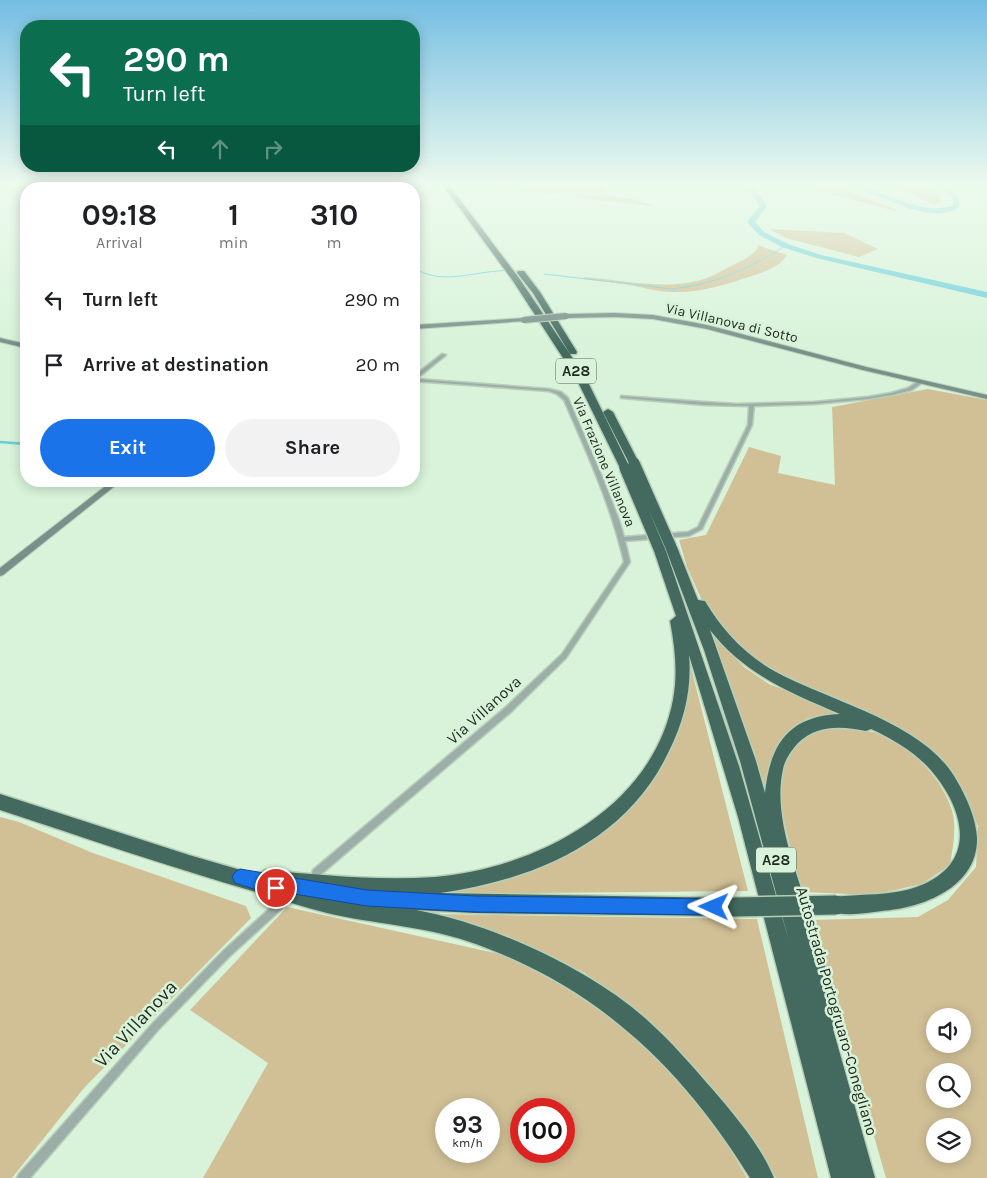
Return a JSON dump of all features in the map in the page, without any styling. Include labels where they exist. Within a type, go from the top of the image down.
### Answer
[{"type":"highway","name":"Autostrada Portogruaro-Conegliano","points":[[491,239],[521,279],[581,378],[630,465],[666,549],[776,924],[842,1178]]},
{"type":"highway","name":"Autostrada Portogruaro-Conegliano","points":[[674,572],[711,650],[748,761],[864,1178]]},
{"type":"highway","points":[[240,877],[377,899],[475,904],[734,907],[867,904],[924,894],[943,884],[956,873],[966,856],[968,825],[954,788],[942,771],[925,753],[886,729],[771,676],[740,655],[705,614],[674,572]]},
{"type":"highway","points":[[240,877],[402,887],[439,884],[484,878],[518,869],[581,840],[624,804],[645,779],[669,739],[677,720],[682,696],[684,666],[674,572]]},
{"type":"highway","points":[[848,1117],[822,986],[781,844],[772,798],[773,777],[778,758],[792,736],[813,725],[826,721],[842,720],[886,729]]},
{"type":"highway","points":[[0,802],[189,864],[240,877],[328,904],[419,919],[467,932],[536,959],[577,981],[638,1025],[669,1055],[733,1130],[763,1178]]},
{"type":"street","name":"Via Villanova di Sotto","points":[[420,327],[566,316],[616,315],[662,319],[707,327],[987,397]]},
{"type":"street","points":[[0,340],[20,345]]},
{"type":"street","points":[[420,374],[444,355]]},
{"type":"street","name":"Via Frazione Villanova","points":[[420,379],[549,390],[559,393],[566,399],[623,539]]},
{"type":"street","points":[[623,397],[752,405],[859,400],[901,392],[917,386],[921,382]]},
{"type":"street","points":[[623,539],[689,534],[700,528],[750,424],[752,405]]},
{"type":"street","points":[[0,573],[109,487]]},
{"type":"street","name":"Via Villanova","points":[[316,873],[509,709],[564,656],[628,562],[623,539]]},
{"type":"street","name":"Via Villanova","points":[[24,1178],[156,1026],[226,954],[283,902]]},
{"type":"shaded area","points":[[790,239],[857,239],[878,249],[859,257]]},
{"type":"shaded area","points":[[757,245],[787,255],[780,263],[767,271],[703,289],[667,292],[583,279],[584,277],[645,284],[690,282],[704,279],[744,259],[758,248]]},
{"type":"shaded area","points":[[928,389],[987,400],[987,1178],[886,1178],[812,920],[918,917],[948,900],[976,867],[978,826],[953,775],[925,745],[779,677],[744,655],[703,603],[687,567],[679,540],[706,535],[749,447],[781,456],[778,473],[835,485],[832,407]]},
{"type":"shaded area","points":[[713,636],[744,667],[769,684],[846,714],[808,718],[785,735],[769,764],[766,794]]},
{"type":"shaded area","points":[[689,660],[748,891],[430,894],[480,886],[549,863],[613,824],[653,777],[683,714]]},
{"type":"shaded area","points":[[833,725],[868,731],[890,739],[911,753],[930,772],[945,794],[954,819],[950,865],[922,884],[873,895],[801,892],[779,800],[786,756],[804,735]]},
{"type":"shaded area","points":[[0,817],[19,822],[93,853],[246,906],[251,918],[84,1088],[12,1178],[0,1178]]},
{"type":"shaded area","points":[[287,907],[504,955],[577,992],[649,1045],[721,1133],[747,1178],[203,1178],[268,1063],[190,1010]]},
{"type":"shaded area","points":[[434,914],[757,919],[818,1178],[776,1178],[715,1092],[652,1028],[585,973],[514,940]]},
{"type":"waterway","points":[[772,239],[819,257],[987,295]]},
{"type":"waterway","points":[[544,274],[672,289],[687,287],[731,274],[758,262],[785,246]]},
{"type":"waterway","points":[[420,271],[444,277],[487,272],[525,271]]},
{"type":"waterway","points":[[0,442],[20,444]]},
{"type":"route","points":[[276,888],[240,877],[367,898],[475,904],[714,907]]}]
